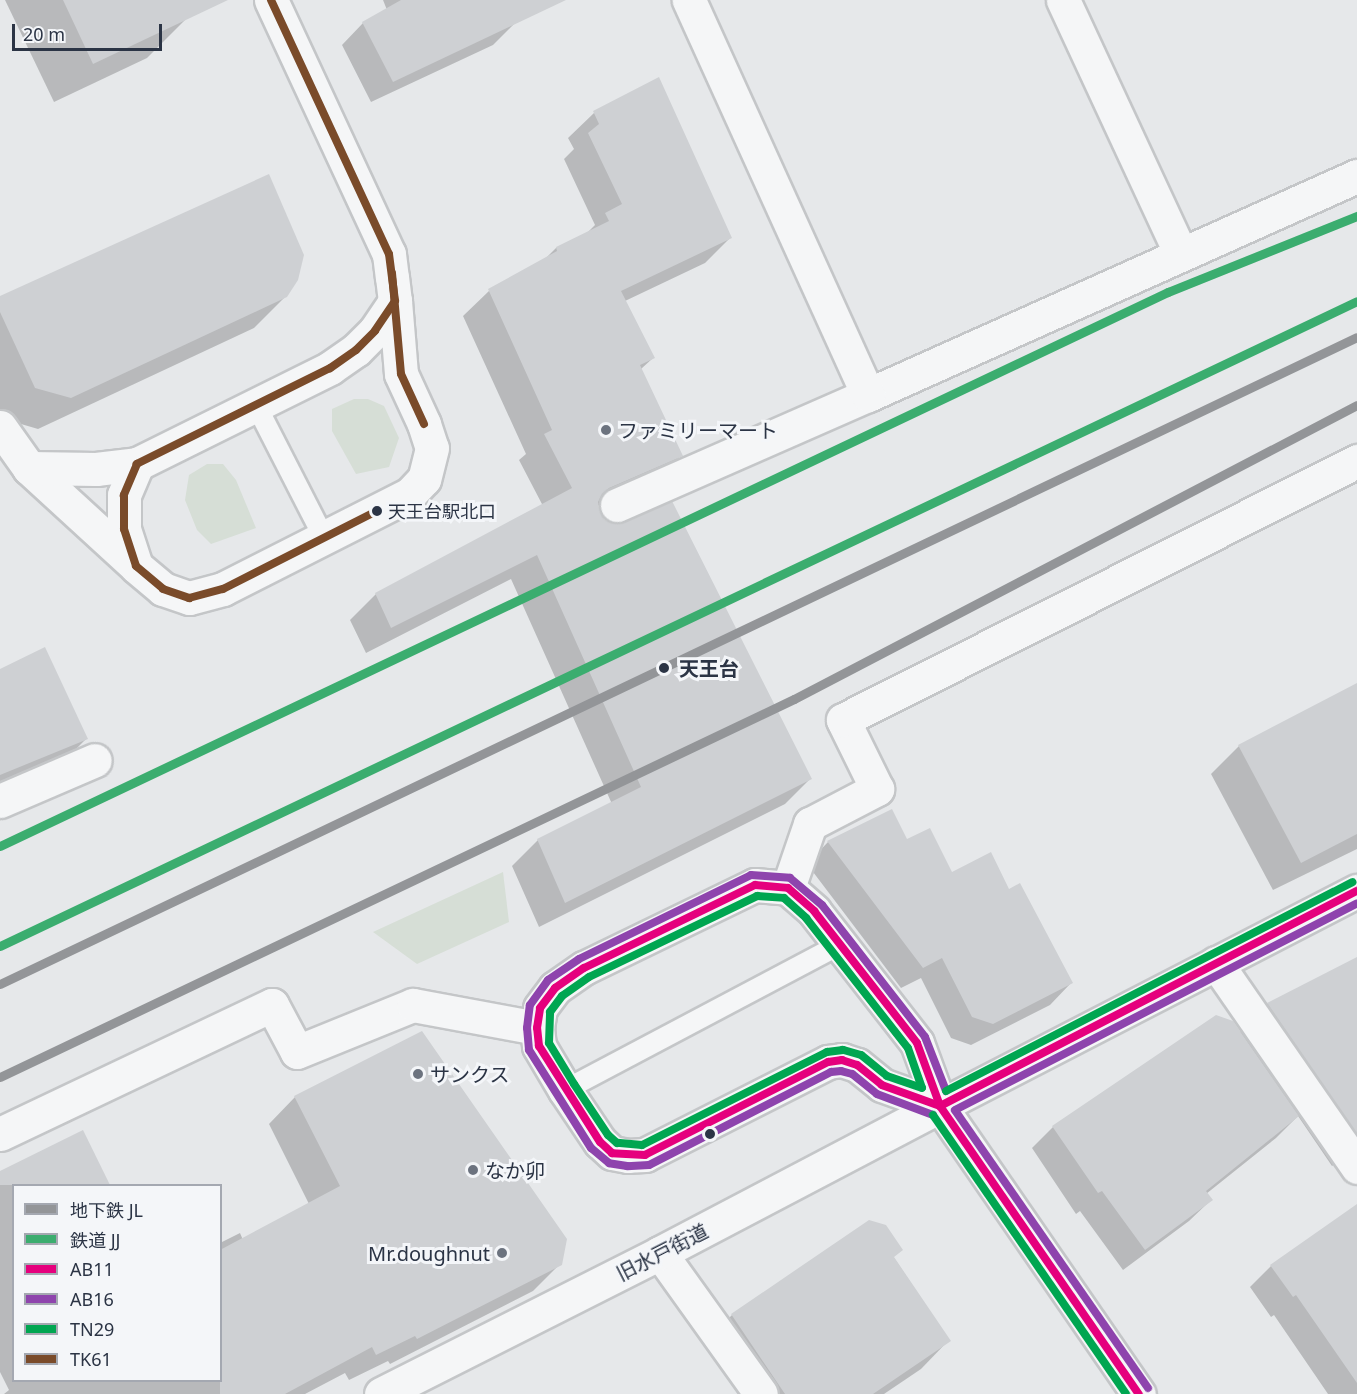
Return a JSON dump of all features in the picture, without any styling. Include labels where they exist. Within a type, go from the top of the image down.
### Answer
[{"type":"street","points":[[0,427],[29,468],[136,566],[163,589],[189,598],[223,589],[324,538],[410,494],[424,479],[432,448],[401,374],[389,254],[271,0]]},
{"type":"street","points":[[689,0],[868,395]]},
{"type":"street","points":[[1063,0],[1181,254]]},
{"type":"street","points":[[617,505],[1357,176]]},
{"type":"street","points":[[29,468],[96,469],[137,464],[330,368],[356,350],[375,331],[394,301]]},
{"type":"street","points":[[330,368],[357,362],[382,363],[401,374]]},
{"type":"street","points":[[788,888],[810,824],[877,789],[843,720],[1357,461]]},
{"type":"street","points":[[136,566],[124,529],[124,495],[137,464]]},
{"type":"street","points":[[0,801],[95,760]]},
{"type":"street","points":[[940,1106],[882,1085],[857,1065],[842,1060],[828,1062],[645,1155],[628,1156],[612,1153],[600,1142],[539,1046],[537,1028],[540,1008],[555,988],[584,968],[755,885],[788,888],[807,904],[841,944],[917,1043],[940,1106],[1139,1394]]},
{"type":"street","name":"旧水戸街道","points":[[381,1394],[660,1253],[1357,891]]},
{"type":"street","points":[[1216,963],[1357,1167]]},
{"type":"street","points":[[0,1134],[272,1005],[297,1052],[412,1005],[537,1028]]},
{"type":"street","points":[[660,1253],[761,1394]]},
{"type":"lane","points":[[256,405],[324,538]]},
{"type":"lane","points":[[565,1090],[841,944]]},
{"type":"shaded area","points":[[354,399],[368,399],[384,406],[399,438],[389,467],[356,474],[332,431],[332,409]]},
{"type":"shaded area","points":[[207,464],[223,464],[236,480],[256,528],[211,544],[197,530],[185,500],[189,475]]},
{"type":"shaded area","points":[[503,872],[509,922],[417,964],[373,932]]},
{"type":"building","points":[[63,0],[228,0],[93,64]]},
{"type":"building","points":[[401,0],[566,0],[393,82],[362,22]]},
{"type":"building","points":[[659,77],[732,238],[621,291],[655,358],[640,365],[683,456],[609,488],[598,502],[600,512],[605,520],[616,524],[672,501],[812,779],[565,903],[537,839],[641,787],[537,555],[391,628],[375,593],[572,488],[544,434],[552,430],[488,289],[557,251],[556,247],[609,221],[605,213],[622,204],[588,133],[599,124],[593,111]]},
{"type":"building","points":[[269,174],[304,255],[298,280],[287,297],[71,398],[35,388],[0,312],[0,296]]},
{"type":"building","points":[[45,647],[88,739],[0,775],[0,669]]},
{"type":"building","points":[[1357,683],[1357,834],[1301,863],[1238,745]]},
{"type":"building","points":[[892,809],[907,839],[930,828],[952,872],[991,852],[1009,889],[1020,883],[1073,983],[993,1024],[972,1017],[942,958],[923,968],[827,841]]},
{"type":"building","points":[[1357,957],[1357,1134],[1267,1003]]},
{"type":"building","points":[[1216,1015],[1233,1021],[1299,1116],[1206,1191],[1213,1200],[1145,1250],[1102,1191],[1098,1193],[1052,1126]]},
{"type":"building","points":[[422,1031],[567,1239],[562,1265],[417,1339],[415,1336],[376,1355],[372,1347],[285,1394],[220,1394],[220,1382],[222,1382],[222,1249],[340,1186],[294,1096]]},
{"type":"building","points":[[83,1130],[110,1184],[0,1185],[0,1171]]},
{"type":"building","points":[[1357,1204],[1357,1383],[1296,1295],[1293,1297],[1270,1265]]},
{"type":"building","points":[[869,1220],[886,1225],[903,1250],[894,1257],[951,1341],[873,1394],[785,1394],[731,1314]]},
{"type":"metro line","name":"JL","points":[[0,984],[1357,337]]},
{"type":"metro line","name":"JL","points":[[0,1077],[794,699],[1357,405]]},
{"type":"rail line","name":"JJ","points":[[0,846],[1168,292],[1357,216]]},
{"type":"rail line","name":"JJ","points":[[0,946],[1357,301]]},
{"type":"transit line","name":"TK61","points":[[271,0],[389,254],[395,301],[375,331],[356,350],[330,368],[137,464],[124,495],[124,529],[136,566],[163,589],[189,598],[223,589],[377,511]]},
{"type":"transit line","name":"TK61","points":[[392,273],[401,374],[424,424]]},
{"type":"transit line","name":"AB16","points":[[933,1115],[877,1094],[852,1074],[841,1071],[831,1072],[649,1165],[627,1166],[609,1163],[591,1148],[529,1050],[527,1028],[530,1005],[548,980],[579,959],[751,875],[790,878],[822,905],[925,1037],[946,1091]]},
{"type":"transit line","name":"TN29","points":[[946,1091],[1352,882]]},
{"type":"transit line","name":"AB11","points":[[755,885],[788,888],[814,911],[917,1043],[940,1106],[882,1085],[857,1065],[842,1060],[828,1062],[645,1155],[612,1153],[600,1142],[539,1046],[537,1028],[540,1008],[555,988],[584,968],[755,885]]},
{"type":"transit line","name":"AB11","points":[[940,1106],[1357,891]]},
{"type":"transit line","name":"TN29","points":[[757,896],[784,898],[806,918],[908,1048],[922,1088],[887,1076],[861,1055],[843,1050],[827,1052],[642,1145],[617,1143],[608,1135],[549,1043],[550,1012],[562,996],[589,977],[757,896]]},
{"type":"transit line","name":"AB16","points":[[1148,1388],[955,1110],[1357,903]]},
{"type":"transit line","name":"AB11","points":[[940,1106],[1139,1394]]},
{"type":"transit line","name":"TN29","points":[[933,1115],[1126,1394]]},
{"type":"place","name":"ファミリーマート","points":[[606,430]]},
{"type":"place","name":"天王台駅北口","points":[[377,511]]},
{"type":"place","name":"天王台","points":[[664,668]]},
{"type":"place","name":"サンクス","points":[[418,1074]]},
{"type":"place","name":"なか卯","points":[[473,1170]]},
{"type":"place","name":"Mr.doughnut","points":[[502,1253]]}]
